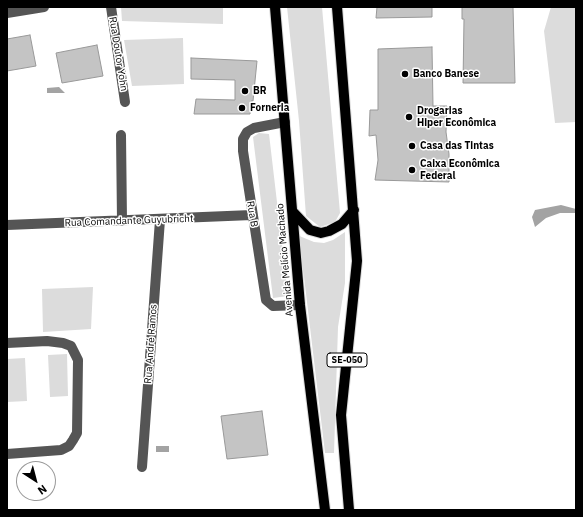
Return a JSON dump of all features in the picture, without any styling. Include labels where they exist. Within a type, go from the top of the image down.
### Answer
[{"type":"main road","name":"Avenida Melício Machado","points":[[275,7],[300,306],[325,510]]},
{"type":"main road","name":"SE-050","points":[[337,7],[357,261],[341,415],[349,510]]},
{"type":"main road","points":[[292,211],[310,230],[321,232],[329,231],[342,224],[354,210]]},
{"type":"street","points":[[7,13],[44,7]]},
{"type":"street","name":"Rua Doutor Yohn","points":[[111,7],[125,102]]},
{"type":"street","name":"Rua B","points":[[285,122],[254,128],[247,132],[243,139],[252,215],[266,300],[273,306],[300,306]]},
{"type":"street","points":[[121,136],[122,221]]},
{"type":"street","name":"Rua Comandante Guyubricht","points":[[7,225],[160,220],[252,215]]},
{"type":"street","name":"Rua André Ramos","points":[[142,467],[160,220]]},
{"type":"street","points":[[7,343],[47,341],[63,343],[71,346],[78,360],[77,433],[69,446],[61,450],[49,452],[7,454]]},
{"type":"shaded area","points":[[121,7],[223,7],[223,24],[122,21]]},
{"type":"shaded area","points":[[287,7],[322,7],[340,213],[335,222],[320,227],[306,216],[299,121]]},
{"type":"shaded area","points":[[551,7],[576,7],[576,122],[555,123],[544,31]]},
{"type":"shaded area","points":[[183,38],[184,84],[132,86],[124,40]]},
{"type":"shaded area","points":[[59,87],[65,93],[47,93],[47,88]]},
{"type":"shaded area","points":[[259,133],[269,134],[288,296],[273,298],[253,137]]},
{"type":"shaded area","points":[[561,205],[576,209],[576,213],[560,213],[546,218],[535,227],[532,217],[535,210]]},
{"type":"shaded area","points":[[345,232],[345,283],[338,327],[334,453],[325,453],[304,277],[297,235],[314,242],[324,243],[333,240]]},
{"type":"shaded area","points":[[93,287],[91,329],[43,332],[42,289]]},
{"type":"shaded area","points":[[67,354],[68,396],[50,397],[48,355]]},
{"type":"shaded area","points":[[25,358],[27,401],[7,402],[7,359]]},
{"type":"shaded area","points":[[156,446],[169,446],[169,452],[156,452]]},
{"type":"building","points":[[377,7],[432,7],[432,17],[376,18]]},
{"type":"building","points":[[462,7],[513,7],[515,83],[463,83],[464,19],[462,19]]},
{"type":"building","points":[[30,35],[36,66],[7,71],[7,39]]},
{"type":"building","points":[[97,45],[103,76],[62,83],[56,53]]},
{"type":"building","points":[[432,47],[433,106],[447,106],[446,132],[449,154],[449,182],[375,180],[378,160],[376,135],[369,136],[370,110],[378,110],[378,49]]},
{"type":"building","name":"BR","points":[[191,58],[257,61],[253,101],[251,101],[250,114],[194,114],[196,99],[235,100],[235,80],[191,79]]},
{"type":"building","points":[[262,411],[268,455],[227,459],[221,416]]},
{"type":"place","name":"Banco Banese","points":[[405,74]]},
{"type":"place","name":"BR","points":[[245,91]]},
{"type":"place","name":"Forneria","points":[[242,108]]},
{"type":"place","name":"Drogarias Hiper Econômica","points":[[409,117]]},
{"type":"place","name":"Casa das Tintas","points":[[412,146]]},
{"type":"place","name":"Caixa Econômica Federal","points":[[412,170]]}]
